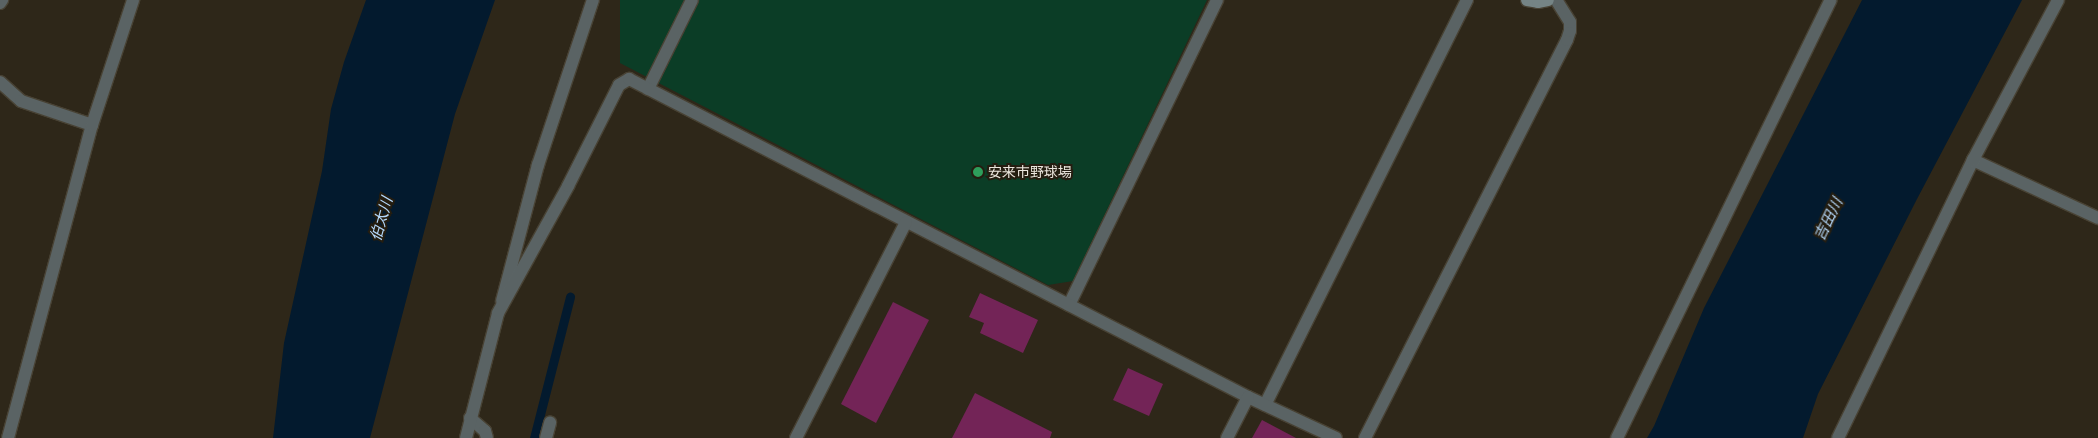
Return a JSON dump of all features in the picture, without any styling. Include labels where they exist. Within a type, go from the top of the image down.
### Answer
[{"type":"street","points":[[8,438],[92,124],[134,0]]},
{"type":"street","points":[[466,438],[538,165],[593,0]]},
{"type":"street","points":[[648,89],[692,0]]},
{"type":"street","points":[[1069,305],[1217,0]]},
{"type":"street","points":[[1265,405],[1467,0]]},
{"type":"street","points":[[1527,0],[1538,2],[1548,0]]},
{"type":"street","points":[[1365,438],[1567,40],[1570,22],[1556,0]]},
{"type":"street","points":[[1616,438],[1831,0]]},
{"type":"street","points":[[1838,438],[1973,160],[2058,0]]},
{"type":"street","points":[[498,313],[568,186],[619,85],[629,79],[1248,397],[1336,438]]},
{"type":"street","points":[[0,82],[21,100],[48,112],[92,124]]},
{"type":"street","points":[[1973,160],[2098,218]]},
{"type":"street","points":[[796,438],[906,222]]},
{"type":"street","points":[[1227,438],[1248,397]]},
{"type":"street","points":[[470,418],[485,431],[487,438]]},
{"type":"street","points":[[546,438],[550,423]]},
{"type":"green space","name":"安来市野球場","points":[[620,0],[1207,0],[1073,281],[1048,285],[620,63]]},
{"type":"water","name":"伯太川","points":[[366,0],[495,0],[455,114],[370,438],[273,438],[284,343],[322,171],[331,109],[344,62]]},
{"type":"water","name":"吉田川","points":[[1862,0],[2022,0],[1917,199],[1818,394],[1803,438],[1647,438],[1654,426],[1704,308]]},
{"type":"building","points":[[980,293],[1038,320],[1023,353],[980,333],[984,323],[969,317]]},
{"type":"building","points":[[893,302],[929,320],[876,423],[841,404]]},
{"type":"building","points":[[1128,368],[1163,384],[1149,416],[1113,400]]},
{"type":"building","points":[[975,393],[1052,432],[1050,438],[952,438]]},
{"type":"building","points":[[1262,420],[1296,438],[1252,438]]},
{"type":"waterway","points":[[534,438],[570,297]]},
{"type":"place","name":"安来市野球場","points":[[978,172]]}]
